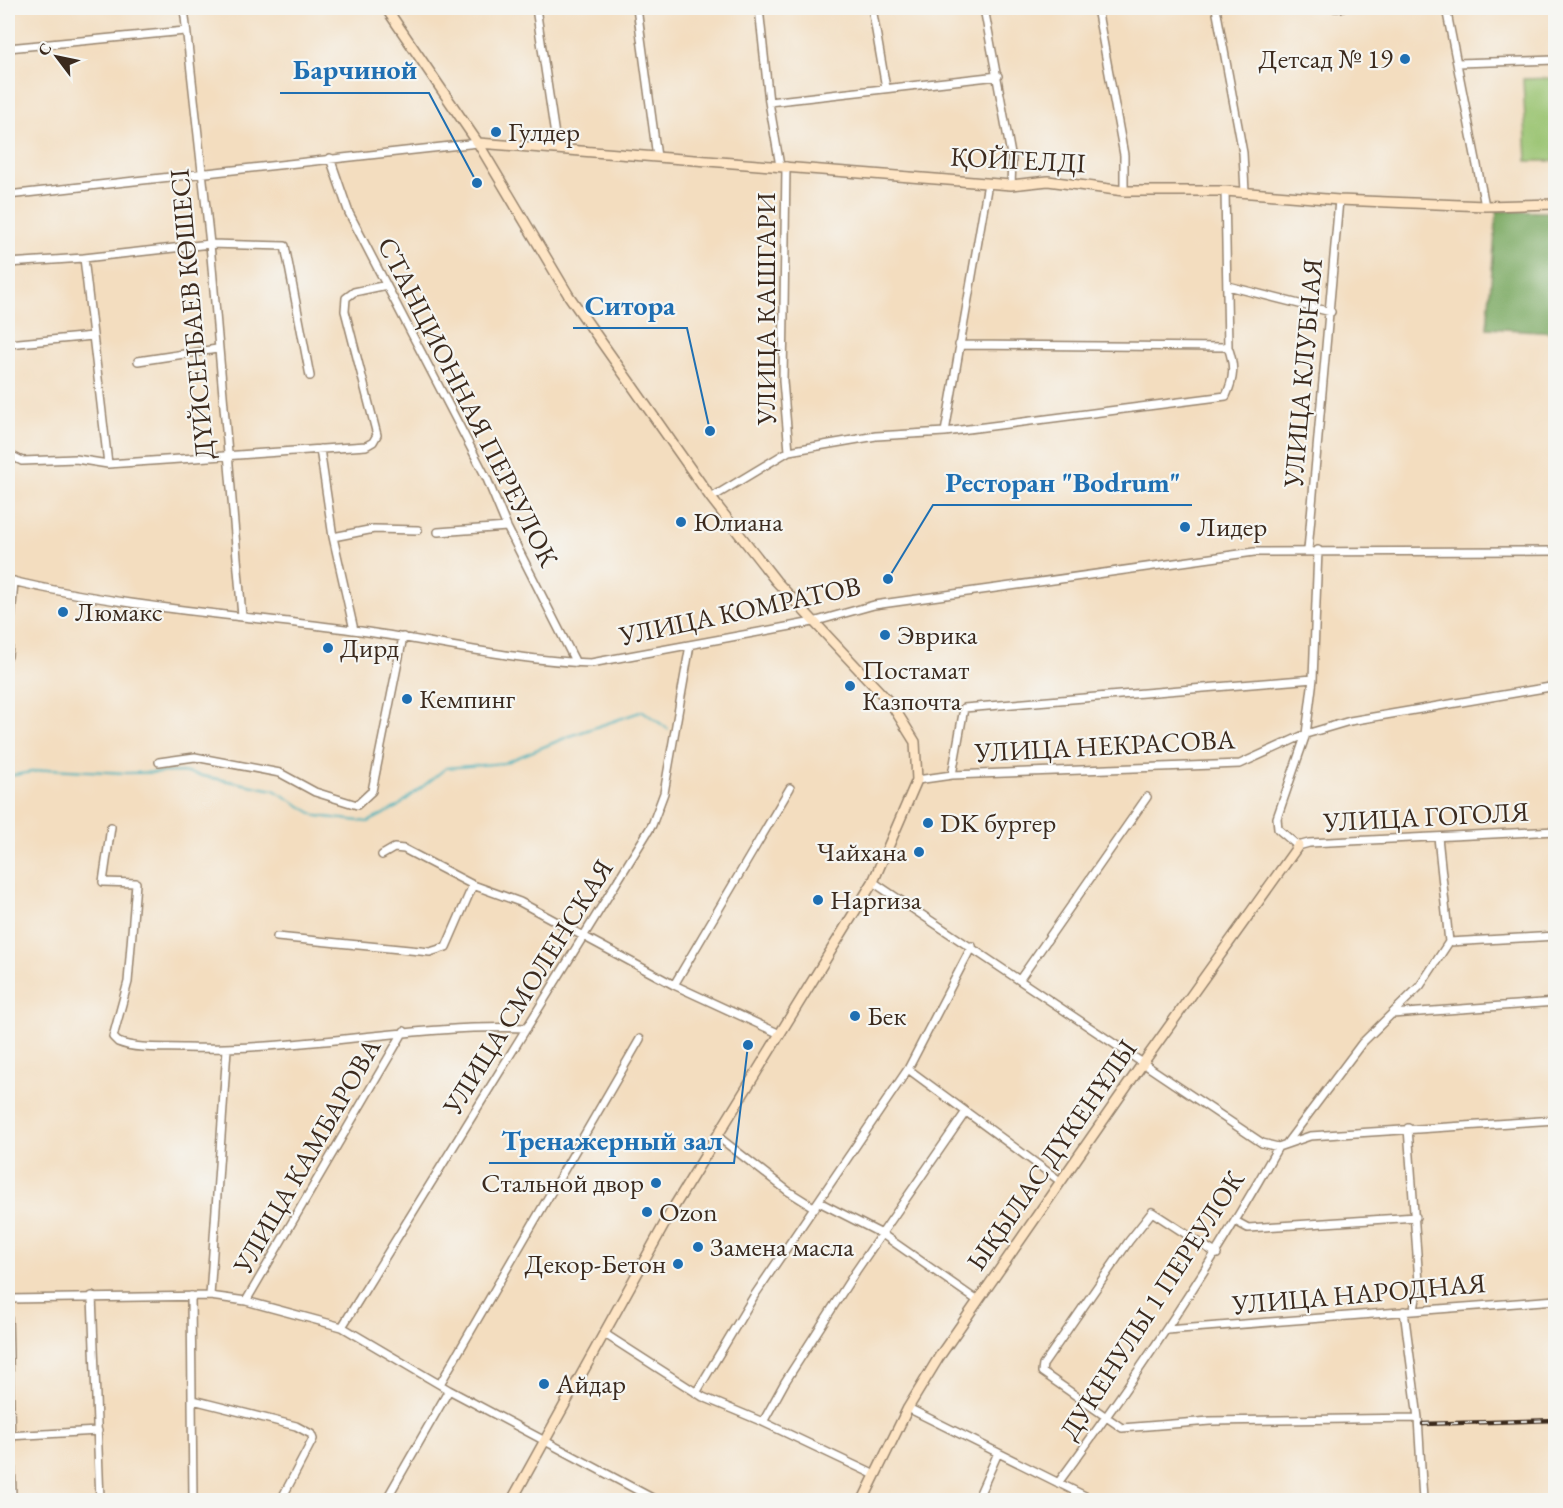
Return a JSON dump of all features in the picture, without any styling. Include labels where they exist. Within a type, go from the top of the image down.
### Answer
[{"type":"street","name":"ДҮЙСЕНБАЕВ КӨШЕСІ","points":[[184,8],[200,173],[210,244],[226,456],[242,616]]},
{"type":"street","points":[[386,8],[478,143],[569,296],[711,498],[776,581],[892,705],[915,742],[917,780],[873,882],[675,1205],[629,1292],[623,1297],[605,1334],[512,1500]]},
{"type":"street","points":[[536,8],[557,149]]},
{"type":"street","points":[[637,8],[657,157]]},
{"type":"street","name":"УЛИЦА КАШГАРИ","points":[[759,8],[769,102],[783,166],[783,381],[789,451]]},
{"type":"street","points":[[872,8],[886,88]]},
{"type":"street","points":[[984,8],[1012,160],[1011,185]]},
{"type":"street","points":[[1097,8],[1124,155],[1124,191]]},
{"type":"street","points":[[1216,8],[1243,153],[1245,192]]},
{"type":"street","points":[[1335,8],[1341,8]]},
{"type":"street","points":[[1446,8],[1485,206]]},
{"type":"street","points":[[8,48],[185,31]]},
{"type":"street","points":[[1457,63],[1556,60]]},
{"type":"street","points":[[769,102],[998,76]]},
{"type":"street","points":[[8,195],[478,143]]},
{"type":"street","name":"ҚОЙГЕЛДІ","points":[[478,143],[1011,185],[1048,181],[1124,191],[1226,191],[1339,200],[1485,206],[1556,204]]},
{"type":"street","name":"СТАНЦИОННАЯ ПЕРЕУЛОК","points":[[330,158],[349,213],[487,479],[507,527],[576,663]]},
{"type":"street","points":[[945,432],[988,183]]},
{"type":"street","points":[[711,498],[789,451],[876,436],[945,432],[1226,396],[1232,383],[1234,364],[1228,347],[1226,191]]},
{"type":"street","name":"УЛИЦА КЛУБНАЯ","points":[[1308,550],[1331,312],[1339,200]]},
{"type":"street","points":[[8,263],[84,258],[210,244],[285,246],[310,375]]},
{"type":"street","points":[[84,258],[108,464]]},
{"type":"street","points":[[8,454],[22,461],[76,459],[108,464],[366,446],[373,442],[376,435],[345,311],[346,298],[354,292],[387,285]]},
{"type":"street","points":[[1228,286],[1331,312]]},
{"type":"street","points":[[8,344],[93,336]]},
{"type":"street","points":[[959,345],[1228,347]]},
{"type":"street","points":[[138,361],[217,349]]},
{"type":"street","points":[[320,449],[333,537],[354,630]]},
{"type":"street","points":[[438,532],[507,527]]},
{"type":"street","points":[[333,537],[374,529],[418,530]]},
{"type":"street","name":"УЛИЦА КОМРАТОВ","points":[[11,581],[64,593],[354,630],[557,663],[591,663],[813,622],[878,605],[1254,552],[1308,550],[1556,552]]},
{"type":"street","points":[[1298,846],[1278,829],[1277,818],[1306,734],[1313,679],[1318,550]]},
{"type":"street","points":[[8,656],[11,581]]},
{"type":"street","points":[[159,762],[195,758],[280,773],[315,792],[357,805],[372,791],[403,637]]},
{"type":"street","name":"УЛИЦА СМОЛЕНСКАЯ","points":[[342,1327],[586,936],[656,815],[664,793],[690,645]]},
{"type":"street","points":[[952,775],[964,708],[1313,679]]},
{"type":"street","name":"УЛИЦА НЕКРАСОВА","points":[[917,780],[952,775],[1240,764],[1306,734],[1350,720],[1556,686]]},
{"type":"street","points":[[674,985],[790,789]]},
{"type":"street","points":[[1020,979],[1147,797]]},
{"type":"street","points":[[111,827],[103,882],[136,883],[128,982],[113,1037],[125,1045],[227,1049],[475,1026],[527,1028]]},
{"type":"street","name":"УЛИЦА ГОГОЛЯ","points":[[1298,846],[1309,843],[1556,831]]},
{"type":"street","points":[[1286,1144],[1362,1042],[1420,986],[1449,942],[1438,837]]},
{"type":"street","name":"ЫҚЫЛАС ДҮКЕНҰЛЫ","points":[[863,1500],[908,1408],[978,1301],[1060,1181],[1298,846]]},
{"type":"street","points":[[382,855],[394,848],[404,849],[472,885],[520,903],[586,936],[674,985],[780,1034]]},
{"type":"street","points":[[873,882],[972,946],[1262,1143],[1278,1148],[1310,1136],[1556,1120]]},
{"type":"street","points":[[277,937],[430,952],[446,947],[472,885]]},
{"type":"street","points":[[1449,942],[1556,936]]},
{"type":"street","points":[[696,1393],[754,1296],[908,1069],[972,946]]},
{"type":"street","points":[[1392,1014],[1556,1002]]},
{"type":"street","name":"УЛИЦА КАМБАРОВА","points":[[246,1301],[404,1031]]},
{"type":"street","points":[[440,1384],[640,1039]]},
{"type":"street","points":[[210,1296],[227,1049]]},
{"type":"street","points":[[908,1069],[1060,1181]]},
{"type":"street","points":[[763,1422],[785,1382],[965,1113]]},
{"type":"street","points":[[1408,1128],[1419,1282],[1414,1309]]},
{"type":"street","points":[[717,1136],[788,1191],[882,1234],[978,1301]]},
{"type":"street","name":"ДУКЕНУЛЫ 1 ПЕРЕУЛОК","points":[[1058,1483],[1106,1418],[1217,1254],[1278,1148]]},
{"type":"street","points":[[1217,1254],[1152,1212],[1129,1241],[1043,1365],[1042,1372],[1122,1428],[1210,1421],[1418,1418]]},
{"type":"street","points":[[1237,1222],[1248,1228],[1416,1217]]},
{"type":"street","points":[[92,1296],[100,1500]]},
{"type":"street","points":[[191,1296],[193,1500]]},
{"type":"street","points":[[8,1299],[210,1296],[246,1301],[342,1327],[448,1390],[546,1439],[656,1500]]},
{"type":"street","name":"УЛИЦА НАРОДНАЯ","points":[[1167,1330],[1414,1309],[1556,1300]]},
{"type":"street","points":[[1404,1311],[1418,1418],[1423,1500]]},
{"type":"street","points":[[8,1313],[12,1500]]},
{"type":"street","points":[[605,1334],[696,1393],[875,1475]]},
{"type":"street","points":[[386,1500],[448,1390]]},
{"type":"street","points":[[193,1400],[296,1426],[310,1434],[313,1439],[281,1500]]},
{"type":"street","points":[[908,1408],[1093,1500]]},
{"type":"street","points":[[10,1436],[98,1431]]},
{"type":"street","points":[[977,1500],[998,1453]]},
{"type":"green space","points":[[1555,78],[1555,161],[1527,161],[1523,79]]},
{"type":"green space","points":[[1497,211],[1555,212],[1555,332],[1487,328]]},
{"type":"waterway","points":[[8,776],[50,769],[126,773],[182,772],[274,790],[317,816],[368,822],[397,807],[446,768],[504,763],[570,736],[643,711],[668,729]]},
{"type":"railway","points":[[1423,1424],[1556,1420]]},
{"type":"place","name":"Детсад № 19","points":[[1405,59]]},
{"type":"place","name":"Гулдер","points":[[496,132]]},
{"type":"place","name":"Барчиной","points":[[477,183]]},
{"type":"place","name":"Ситора","points":[[710,431]]},
{"type":"place","name":"Юлиана","points":[[681,522]]},
{"type":"place","name":"Лидер","points":[[1185,527]]},
{"type":"place","name":"Ресторан \"Bodrum\"","points":[[888,579]]},
{"type":"place","name":"Люмакс","points":[[63,612]]},
{"type":"place","name":"Эврика","points":[[885,635]]},
{"type":"place","name":"Дирд","points":[[328,648]]},
{"type":"place","name":"Постамат Казпочта","points":[[850,686]]},
{"type":"place","name":"Кемпинг","points":[[407,699]]},
{"type":"place","name":"DK бургер","points":[[928,823]]},
{"type":"place","name":"Чайхана","points":[[919,852]]},
{"type":"place","name":"Наргиза","points":[[818,900]]},
{"type":"place","name":"Бек","points":[[855,1016]]},
{"type":"place","name":"Тренажерный зал","points":[[748,1045]]},
{"type":"place","name":"Стальной двор","points":[[656,1183]]},
{"type":"place","name":"Ozon","points":[[647,1212]]},
{"type":"place","name":"Замена масла","points":[[698,1247]]},
{"type":"place","name":"Декор-Бетон","points":[[678,1264]]},
{"type":"place","name":"Айдар","points":[[544,1384]]}]
